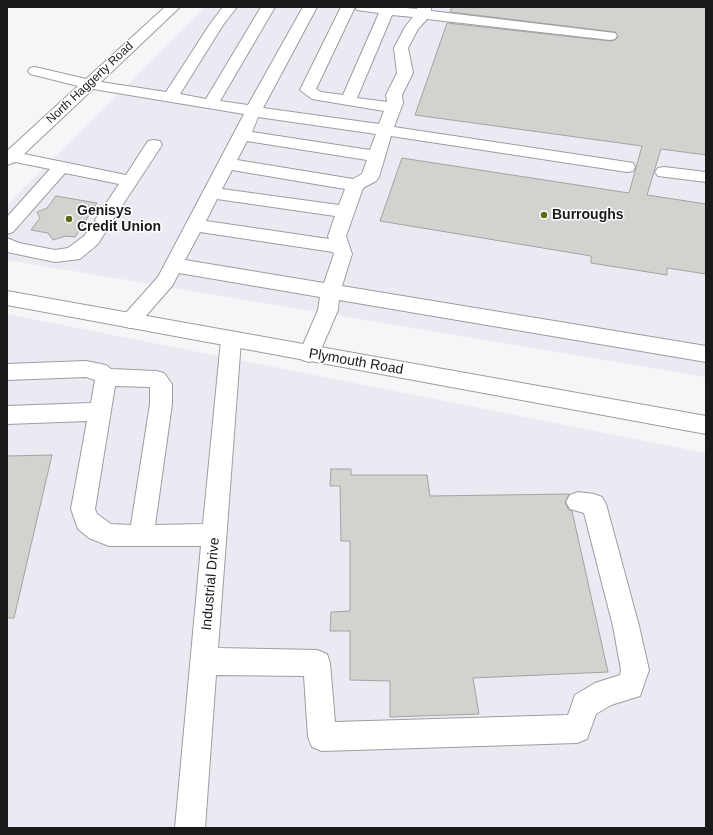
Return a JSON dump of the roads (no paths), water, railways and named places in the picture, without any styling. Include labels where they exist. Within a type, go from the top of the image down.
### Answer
[{"type":"street","name":"North Haggerty Road","points":[[9,158],[173,7]]},
{"type":"street","points":[[170,98],[217,24],[230,7]]},
{"type":"street","points":[[210,104],[268,7]]},
{"type":"street","points":[[130,321],[165,281],[212,193],[253,111],[310,7]]},
{"type":"street","points":[[348,7],[308,90],[317,96],[393,108]]},
{"type":"street","points":[[362,7],[424,10],[610,36]]},
{"type":"street","points":[[348,101],[388,8]]},
{"type":"street","points":[[227,164],[355,185],[370,177],[395,103],[394,95],[405,73],[401,48],[412,27],[424,10]]},
{"type":"street","points":[[35,71],[88,84],[170,98],[627,166]]},
{"type":"street","points":[[242,135],[377,156]]},
{"type":"street","points":[[7,244],[14,248],[55,256],[73,254],[91,240],[154,145]]},
{"type":"street","points":[[9,158],[130,181]]},
{"type":"street","points":[[7,228],[61,167]]},
{"type":"street","points":[[664,172],[706,177]]},
{"type":"street","points":[[309,354],[328,310],[331,290],[343,254],[337,236],[355,185]]},
{"type":"street","points":[[212,193],[345,212]]},
{"type":"street","points":[[194,225],[340,247]]},
{"type":"street","points":[[173,265],[331,290],[434,309],[636,341],[706,354]]},
{"type":"street","name":"Plymouth Road","points":[[7,298],[231,340],[706,425]]},
{"type":"street","name":"Industrial Drive","points":[[190,828],[231,340]]},
{"type":"street","points":[[7,372],[86,369],[99,371],[106,377],[156,379],[161,384],[161,404],[142,536]]},
{"type":"street","points":[[106,377],[83,509],[86,521],[98,530],[109,535],[215,535]]},
{"type":"street","points":[[7,415],[100,412]]},
{"type":"street","points":[[204,661],[317,663],[322,737],[576,729],[585,704],[605,693],[630,686],[635,670],[626,626],[594,504],[578,502]]},
{"type":"place","name":"Burroughs","points":[[544,215]]},
{"type":"place","name":"Genisys Credit Union","points":[[69,219]]}]
